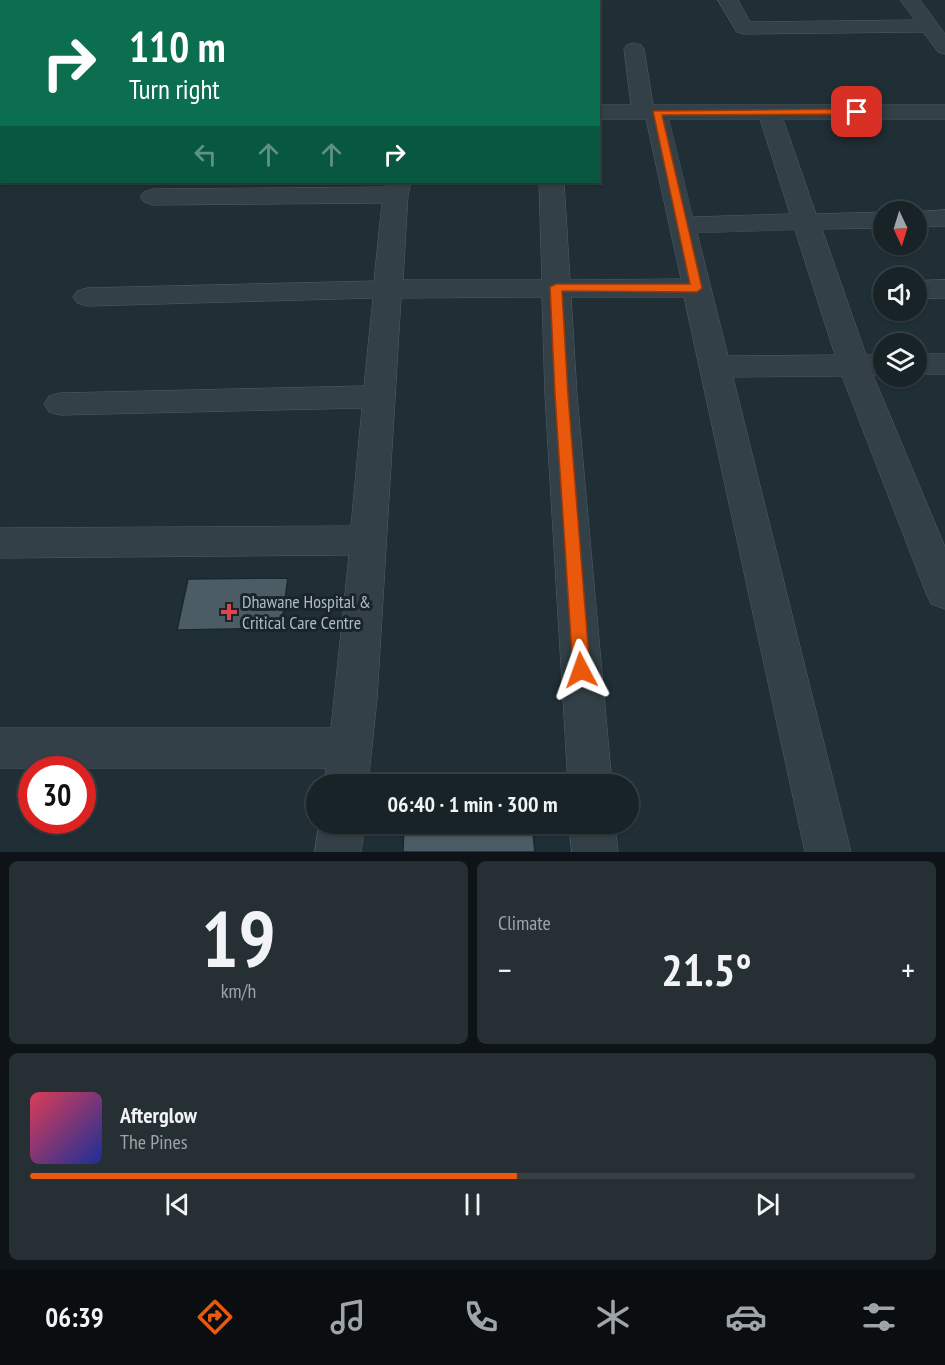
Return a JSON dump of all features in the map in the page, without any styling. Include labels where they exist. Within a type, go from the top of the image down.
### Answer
[{"type":"street","points":[[728,0],[744,28],[929,26]]},
{"type":"street","points":[[910,0],[945,48]]},
{"type":"street","points":[[634,49],[649,112],[682,225],[828,852]]},
{"type":"street","points":[[600,112],[945,112]]},
{"type":"street","points":[[769,112],[807,223],[869,365],[945,593]]},
{"type":"street","points":[[552,183],[562,406],[589,774]]},
{"type":"street","points":[[0,748],[348,766],[369,540],[397,188],[153,197]]},
{"type":"street","points":[[927,219],[945,218]]},
{"type":"street","points":[[682,225],[873,220]]},
{"type":"street","points":[[87,297],[390,289],[697,288]]},
{"type":"street","points":[[927,290],[945,289]]},
{"type":"street","points":[[927,364],[945,364]]},
{"type":"street","points":[[714,367],[869,365]]},
{"type":"street","points":[[60,404],[381,397]]},
{"type":"street","points":[[0,543],[369,540]]},
{"type":"street","points":[[338,852],[341,834]]},
{"type":"street","points":[[593,834],[595,852]]},
{"type":"building","points":[[288,578],[281,628],[177,630],[188,579]]},
{"type":"building","points":[[404,834],[533,834],[535,852],[403,852]]},
{"type":"place","name":"Dhawane Hospital & Critical Care Centre","points":[[229,612]]},
{"type":"route","points":[[581,670],[561,395],[556,287],[697,288],[656,113],[857,112]]}]
